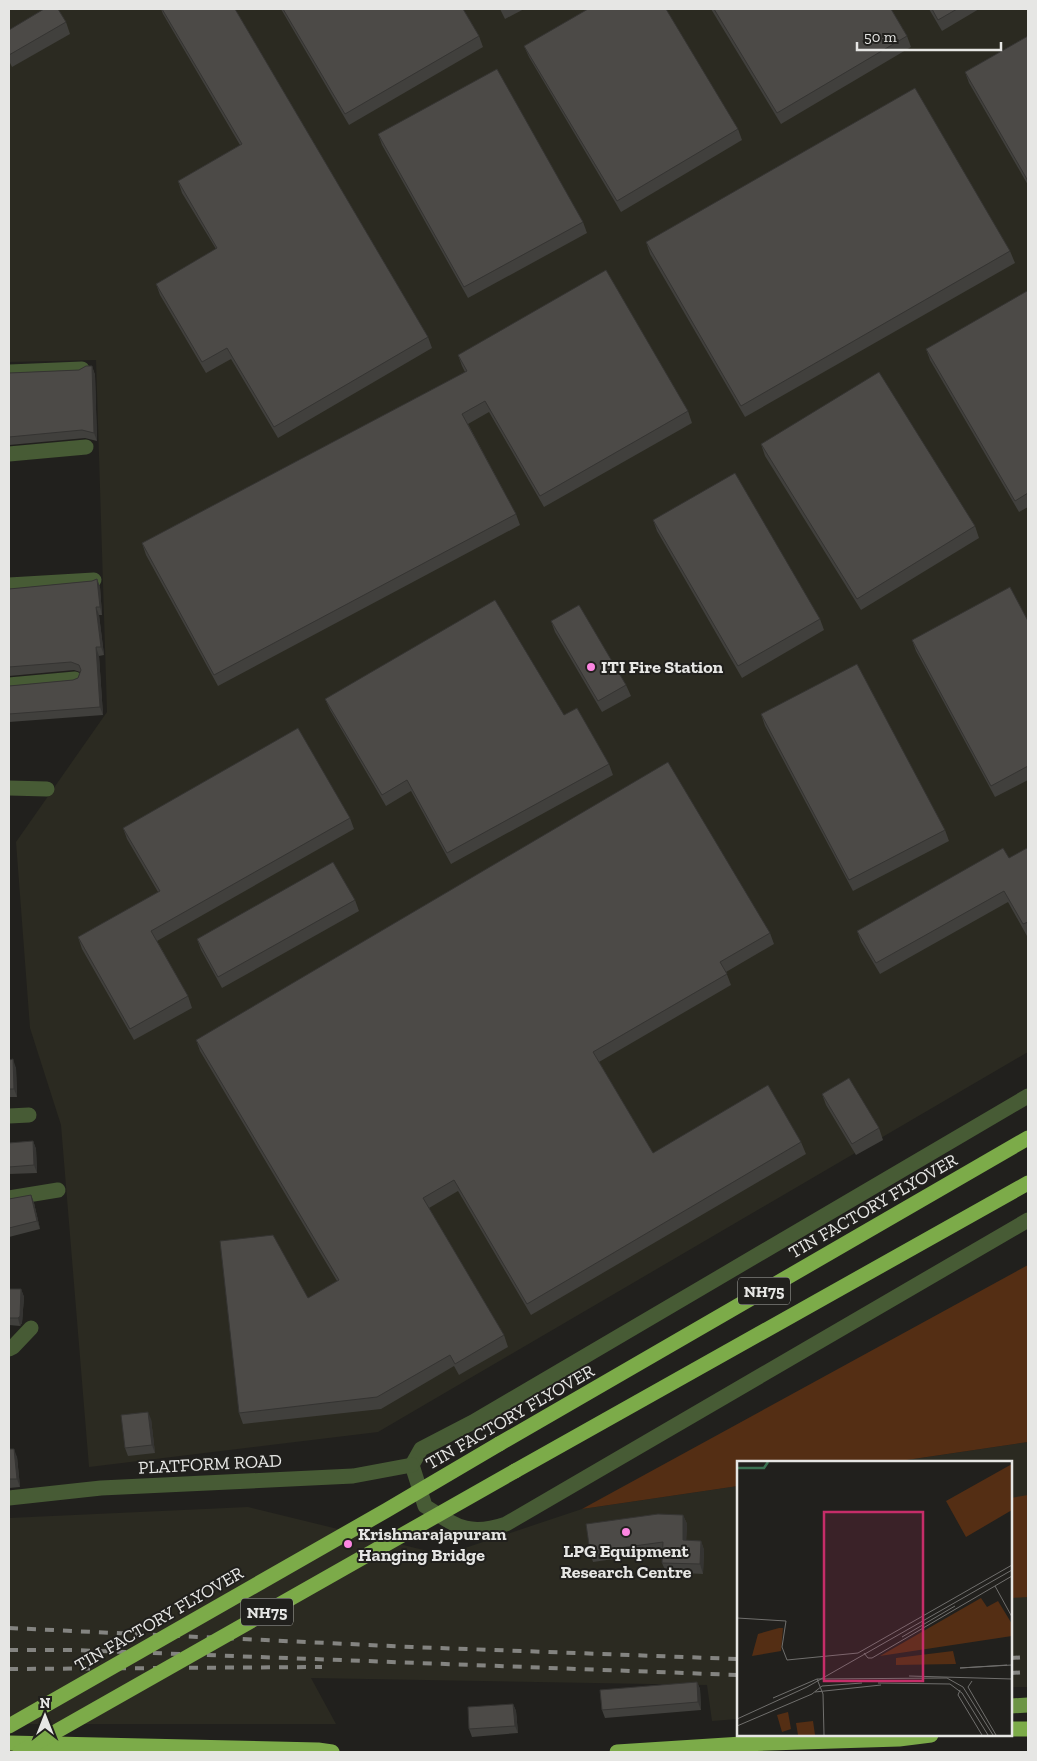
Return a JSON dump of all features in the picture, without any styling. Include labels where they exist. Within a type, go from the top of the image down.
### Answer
[{"type":"highway","name":"TIN FACTORY FLYOVER","points":[[9,1726],[387,1510],[1028,1138]]},
{"type":"highway","name":"NH75","points":[[20,1752],[1028,1183]]},
{"type":"highway","points":[[1012,1730],[1028,1729]]},
{"type":"highway","points":[[617,1752],[742,1744],[899,1739],[923,1736]]},
{"type":"highway","points":[[9,1743],[240,1750],[318,1750],[332,1752]]},
{"type":"main road","points":[[1012,1706],[1028,1705]]},
{"type":"main road","points":[[742,1744],[786,1736]]},
{"type":"street","points":[[9,372],[82,369]]},
{"type":"street","points":[[9,454],[86,447]]},
{"type":"street","points":[[9,585],[94,580]]},
{"type":"street","points":[[9,685],[75,679]]},
{"type":"street","points":[[9,788],[47,789]]},
{"type":"street","points":[[1028,1096],[490,1412],[421,1449],[412,1465],[425,1506],[458,1527],[477,1530],[495,1528],[506,1524],[1028,1220]]},
{"type":"street","points":[[9,1116],[30,1115]]},
{"type":"street","points":[[9,1198],[58,1190]]},
{"type":"street","points":[[9,1349],[31,1328]]},
{"type":"street","name":"PLATFORM ROAD","points":[[9,1498],[101,1488],[353,1476],[412,1465]]},
{"type":"shaded area","points":[[9,9],[1028,9],[1028,1052],[378,1432],[89,1467],[61,1125],[30,1028],[16,842],[107,712],[96,360],[9,362]]},
{"type":"shaded area","points":[[1028,1265],[1028,1442],[900,1461],[737,1461],[737,1486],[582,1509]]},
{"type":"shaded area","points":[[1028,1442],[1028,1687],[1012,1687],[1012,1461],[900,1461]]},
{"type":"shaded area","points":[[737,1486],[737,1719],[712,1721],[707,1685],[311,1678],[336,1724],[9,1724],[9,1518],[248,1507],[444,1555],[582,1509]]},
{"type":"shaded area","points":[[1028,1495],[1028,1597],[1012,1598],[1012,1498]]},
{"type":"building","points":[[44,9],[58,9],[66,22],[9,55],[9,30]]},
{"type":"building","points":[[162,9],[235,9],[428,337],[274,427],[227,348],[202,362],[156,284],[217,248],[178,181],[242,144]]},
{"type":"building","points":[[283,9],[463,9],[479,36],[345,114]]},
{"type":"building","points":[[588,9],[666,9],[738,129],[617,201],[524,46]]},
{"type":"building","points":[[714,9],[891,9],[907,36],[777,113]]},
{"type":"building","points":[[932,9],[957,9],[938,20]]},
{"type":"building","points":[[1028,36],[1028,181],[965,72]]},
{"type":"building","points":[[497,69],[583,222],[464,287],[378,134]]},
{"type":"building","points":[[915,88],[1010,251],[741,406],[646,242]]},
{"type":"building","points":[[606,270],[688,411],[540,496],[485,401],[462,414],[516,514],[214,675],[142,543],[467,371],[458,355]]},
{"type":"building","points":[[1027,291],[1028,493],[1015,501],[926,349]]},
{"type":"building","points":[[86,366],[92,366],[94,433],[82,430],[9,437],[9,373],[79,370]]},
{"type":"building","points":[[879,372],[975,526],[857,599],[761,444]]},
{"type":"building","points":[[735,473],[820,619],[738,666],[653,520]]},
{"type":"building","points":[[97,579],[100,607],[96,607],[101,647],[96,647],[100,707],[9,714],[9,686],[73,680],[78,678],[81,670],[79,665],[71,662],[9,667],[9,589]]},
{"type":"building","points":[[1010,587],[1028,621],[1028,766],[991,786],[912,640]]},
{"type":"building","points":[[495,600],[564,715],[577,708],[609,764],[447,853],[407,780],[382,795],[325,699]]},
{"type":"building","points":[[579,605],[626,685],[598,701],[551,621]]},
{"type":"building","points":[[857,664],[945,830],[849,880],[761,714]]},
{"type":"building","points":[[298,728],[350,818],[151,931],[188,996],[130,1029],[78,937],[160,891],[123,828]]},
{"type":"building","points":[[668,762],[770,933],[720,962],[727,974],[593,1052],[653,1153],[768,1085],[801,1142],[527,1304],[454,1180],[423,1198],[504,1335],[455,1364],[450,1355],[377,1397],[239,1413],[220,1241],[273,1235],[308,1298],[339,1280],[196,1040]]},
{"type":"building","points":[[1003,848],[1009,858],[1027,848],[1028,922],[1023,924],[1004,891],[876,963],[857,931]]},
{"type":"building","points":[[333,862],[355,900],[218,977],[197,939]]},
{"type":"building","points":[[13,1059],[14,1089],[9,1089],[9,1060]]},
{"type":"building","points":[[849,1078],[879,1128],[852,1144],[822,1094]]},
{"type":"building","points":[[33,1141],[34,1165],[9,1167],[9,1143]]},
{"type":"building","points":[[31,1195],[37,1221],[9,1228],[9,1199]]},
{"type":"building","points":[[9,1289],[21,1289],[20,1316],[18,1318],[9,1318]]},
{"type":"building","points":[[148,1412],[152,1445],[125,1448],[121,1415]]},
{"type":"building","points":[[9,1449],[14,1449],[17,1479],[9,1479]]},
{"type":"building","points":[[658,1514],[683,1515],[683,1540],[701,1541],[700,1564],[662,1563],[663,1542],[590,1552],[586,1524]]},
{"type":"building","points":[[697,1682],[698,1702],[602,1710],[600,1690]]},
{"type":"building","points":[[513,1704],[515,1726],[469,1729],[468,1707]]},
{"type":"railway","points":[[9,1628],[412,1647],[737,1659]]},
{"type":"railway","points":[[9,1650],[73,1650],[737,1675]]},
{"type":"railway","points":[[1012,1658],[1028,1657]]},
{"type":"railway","points":[[9,1669],[322,1667]]},
{"type":"railway","points":[[1012,1673],[1028,1672]]},
{"type":"place","name":"ITI Fire Station","points":[[591,667]]},
{"type":"place","name":"LPG Equipment Research Centre","points":[[626,1532]]},
{"type":"place","name":"Krishnarajapuram Hanging Bridge","points":[[348,1544]]}]
